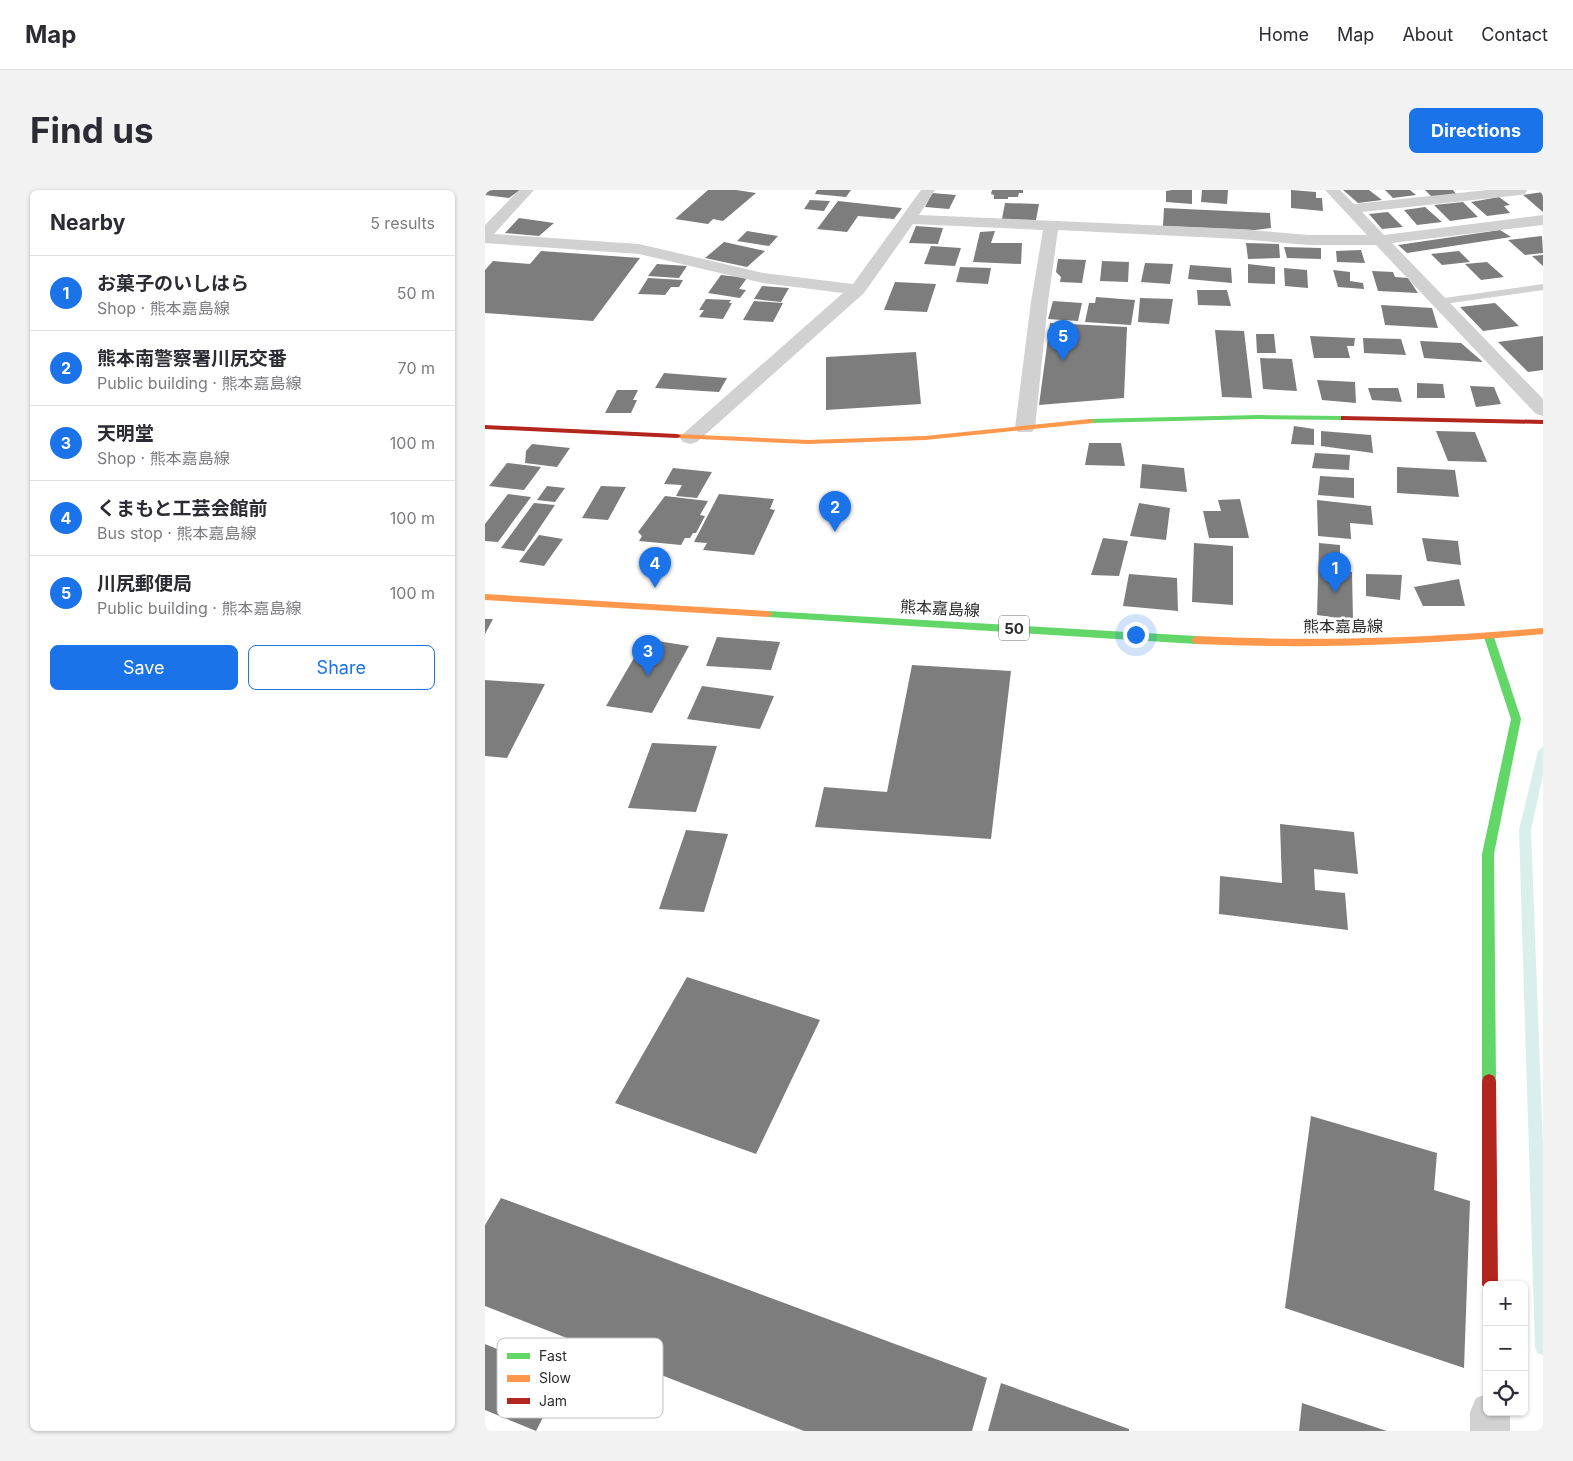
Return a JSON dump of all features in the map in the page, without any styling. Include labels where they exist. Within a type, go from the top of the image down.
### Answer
[{"type":"street","points":[[485,234],[527,190]]},
{"type":"street","points":[[690,438],[858,289],[909,220],[927,190]]},
{"type":"street","points":[[1331,190],[1543,410]]},
{"type":"street","points":[[1349,209],[1519,191]]},
{"type":"street","points":[[909,220],[1239,234],[1308,240],[1378,240],[1543,220]]},
{"type":"street","points":[[1025,428],[1039,320],[1042,274],[1051,227]]},
{"type":"street","points":[[485,238],[639,248],[763,278],[824,287],[858,289]]},
{"type":"street","points":[[485,427],[808,442],[925,438],[1105,419],[1259,417],[1543,422]]},
{"type":"street","name":"熊本嘉島線","points":[[485,597],[1214,641],[1344,643],[1489,637],[1543,631]]},
{"type":"street","points":[[1489,637],[1516,719],[1488,854],[1489,1281]]},
{"type":"street","points":[[1490,1416],[1490,1431]]},
{"type":"lane","points":[[1437,302],[1543,287]]},
{"type":"building","points":[[487,190],[520,190],[509,198],[485,195]]},
{"type":"building","points":[[708,190],[736,190],[756,193],[723,221],[713,219],[708,224],[675,219]]},
{"type":"building","points":[[817,190],[851,190],[846,197],[815,194]]},
{"type":"building","points":[[992,190],[1023,190],[1023,193],[1019,193],[1018,197],[994,199],[994,195],[991,194]]},
{"type":"building","points":[[1192,190],[1192,204],[1166,202],[1166,191]]},
{"type":"building","points":[[1202,190],[1228,190],[1227,204],[1201,202]]},
{"type":"building","points":[[1291,190],[1316,192],[1316,198],[1322,198],[1323,211],[1291,208]]},
{"type":"building","points":[[1343,190],[1369,190],[1382,200],[1358,203]]},
{"type":"building","points":[[1385,190],[1410,190],[1416,195],[1393,198]]},
{"type":"building","points":[[1425,190],[1453,190],[1457,195],[1432,197]]},
{"type":"building","points":[[1543,192],[1543,212],[1523,195]]},
{"type":"building","points":[[932,193],[956,195],[949,209],[925,207]]},
{"type":"building","points":[[1499,197],[1510,205],[1504,206],[1510,213],[1487,216],[1471,202]]},
{"type":"building","points":[[810,200],[830,201],[824,211],[804,209]]},
{"type":"building","points":[[838,201],[902,208],[894,219],[858,216],[847,232],[817,229]]},
{"type":"building","points":[[1463,202],[1478,217],[1450,221],[1434,205]]},
{"type":"building","points":[[1005,203],[1039,204],[1036,220],[1002,219]]},
{"type":"building","points":[[1425,207],[1442,222],[1417,225],[1404,210]]},
{"type":"building","points":[[1164,208],[1270,213],[1271,228],[1255,230],[1163,226]]},
{"type":"building","points":[[1388,212],[1403,227],[1382,229],[1369,214]]},
{"type":"building","points":[[519,218],[554,223],[539,236],[505,233]]},
{"type":"building","points":[[916,226],[943,228],[938,244],[909,243]]},
{"type":"building","points":[[1500,230],[1511,237],[1407,253],[1398,245]]},
{"type":"building","points":[[747,231],[778,236],[769,246],[737,241]]},
{"type":"building","points":[[995,231],[991,243],[1022,243],[1021,264],[973,262],[980,232]]},
{"type":"building","points":[[1542,236],[1543,253],[1525,255],[1508,240]]},
{"type":"building","points":[[724,242],[765,251],[747,267],[705,258]]},
{"type":"building","points":[[1246,243],[1279,244],[1280,258],[1248,259]]},
{"type":"building","points":[[931,246],[961,248],[955,266],[924,264]]},
{"type":"building","points":[[1284,247],[1321,248],[1321,259],[1287,258]]},
{"type":"building","points":[[1361,250],[1365,263],[1337,262],[1336,251]]},
{"type":"building","points":[[541,251],[640,258],[593,321],[485,313],[485,270],[493,261],[530,264]]},
{"type":"building","points":[[1459,251],[1470,262],[1442,265],[1431,254]]},
{"type":"building","points":[[1543,255],[1543,266],[1532,256]]},
{"type":"building","points":[[1058,259],[1086,260],[1082,283],[1060,282],[1061,277],[1056,272]]},
{"type":"building","points":[[1102,261],[1129,262],[1128,282],[1100,281]]},
{"type":"building","points":[[1487,262],[1504,277],[1481,280],[1465,264]]},
{"type":"building","points":[[1145,263],[1173,264],[1170,284],[1141,282]]},
{"type":"building","points":[[657,264],[687,266],[679,278],[648,276]]},
{"type":"building","points":[[1248,264],[1275,267],[1275,284],[1248,283]]},
{"type":"building","points":[[1190,265],[1231,268],[1232,283],[1188,279]]},
{"type":"building","points":[[960,267],[991,268],[988,284],[956,282]]},
{"type":"building","points":[[1284,268],[1307,270],[1308,288],[1285,286]]},
{"type":"building","points":[[1333,270],[1350,272],[1350,281],[1363,283],[1364,289],[1338,287]]},
{"type":"building","points":[[1372,271],[1393,272],[1395,277],[1408,278],[1418,293],[1378,291]]},
{"type":"building","points":[[721,275],[747,278],[739,289],[746,290],[740,298],[708,293]]},
{"type":"building","points":[[648,278],[683,280],[679,287],[671,287],[665,295],[638,294]]},
{"type":"building","points":[[895,282],[936,284],[927,312],[884,310]]},
{"type":"building","points":[[762,286],[789,288],[781,302],[754,299]]},
{"type":"building","points":[[1197,290],[1227,290],[1231,306],[1198,305]]},
{"type":"building","points":[[1096,297],[1135,300],[1131,325],[1085,322],[1089,303],[1095,303]]},
{"type":"building","points":[[1140,298],[1173,299],[1169,324],[1138,322]]},
{"type":"building","points":[[706,299],[731,300],[729,303],[732,303],[723,319],[699,317],[704,310],[699,310]]},
{"type":"building","points":[[754,301],[783,303],[773,322],[743,320]]},
{"type":"building","points":[[1053,301],[1082,303],[1078,321],[1048,319]]},
{"type":"building","points":[[1495,303],[1519,326],[1483,331],[1460,307]]},
{"type":"building","points":[[1381,305],[1432,308],[1438,328],[1385,325]]},
{"type":"building","points":[[1050,323],[1127,327],[1124,398],[1039,405]]},
{"type":"building","points":[[1215,330],[1244,331],[1252,398],[1222,397]]},
{"type":"building","points":[[1256,334],[1274,334],[1276,353],[1257,353]]},
{"type":"building","points":[[1310,336],[1355,338],[1354,346],[1347,346],[1350,358],[1314,358]]},
{"type":"building","points":[[1543,336],[1543,370],[1528,372],[1498,342]]},
{"type":"building","points":[[1363,338],[1401,339],[1406,355],[1364,353]]},
{"type":"building","points":[[1420,341],[1461,343],[1483,362],[1424,358]]},
{"type":"building","points":[[916,352],[921,404],[826,410],[826,357]]},
{"type":"building","points":[[1260,358],[1292,359],[1297,391],[1263,389]]},
{"type":"building","points":[[664,373],[727,378],[719,392],[655,388]]},
{"type":"building","points":[[1317,380],[1355,382],[1356,403],[1322,400]]},
{"type":"building","points":[[1417,383],[1443,384],[1445,398],[1417,398]]},
{"type":"building","points":[[1470,386],[1494,387],[1501,404],[1476,407]]},
{"type":"building","points":[[1368,388],[1398,388],[1402,402],[1372,400]]},
{"type":"building","points":[[617,390],[638,390],[633,400],[637,400],[631,413],[605,413]]},
{"type":"building","points":[[1294,426],[1314,429],[1314,445],[1291,444]]},
{"type":"building","points":[[1321,431],[1371,435],[1373,453],[1321,446]]},
{"type":"building","points":[[1436,431],[1475,432],[1487,462],[1448,461]]},
{"type":"building","points":[[1089,443],[1121,443],[1125,466],[1085,465]]},
{"type":"building","points":[[532,444],[570,448],[557,467],[525,463],[526,451]]},
{"type":"building","points":[[1315,453],[1350,455],[1349,470],[1312,468]]},
{"type":"building","points":[[507,463],[541,467],[524,490],[489,486]]},
{"type":"building","points":[[1142,464],[1184,468],[1187,492],[1140,488]]},
{"type":"building","points":[[1397,467],[1455,470],[1459,497],[1397,493]]},
{"type":"building","points":[[673,468],[712,472],[697,498],[676,496],[682,485],[664,484]]},
{"type":"building","points":[[1320,476],[1354,478],[1354,498],[1318,495]]},
{"type":"building","points":[[547,486],[565,488],[555,502],[537,500]]},
{"type":"building","points":[[601,486],[626,487],[608,520],[582,518]]},
{"type":"building","points":[[508,494],[531,497],[498,542],[485,541],[485,524]]},
{"type":"building","points":[[719,494],[774,499],[770,509],[775,510],[754,555],[703,550],[707,543],[694,542]]},
{"type":"building","points":[[665,496],[708,501],[700,515],[705,516],[696,533],[693,533],[690,538],[685,538],[681,545],[639,541],[642,536],[638,532]]},
{"type":"building","points":[[1240,499],[1249,538],[1209,538],[1203,511],[1221,511],[1218,500]]},
{"type":"building","points":[[1317,500],[1371,506],[1373,525],[1350,523],[1351,539],[1318,536]]},
{"type":"building","points":[[534,503],[555,505],[524,551],[501,548]]},
{"type":"building","points":[[1139,503],[1170,508],[1166,540],[1130,536]]},
{"type":"building","points":[[539,535],[563,539],[544,566],[519,562]]},
{"type":"building","points":[[1103,538],[1128,541],[1119,576],[1091,575]]},
{"type":"building","points":[[1422,538],[1458,541],[1461,565],[1427,561]]},
{"type":"building","points":[[1194,543],[1233,546],[1233,605],[1192,602]]},
{"type":"building","points":[[1319,543],[1340,545],[1340,570],[1352,572],[1353,620],[1317,615]]},
{"type":"building","points":[[1129,574],[1177,578],[1178,611],[1123,606]]},
{"type":"building","points":[[1366,574],[1402,575],[1400,600],[1366,596]]},
{"type":"building","points":[[1459,579],[1465,606],[1423,606],[1414,587]]},
{"type":"building","points":[[485,619],[493,619],[485,634]]},
{"type":"building","points":[[717,637],[780,642],[771,670],[706,666]]},
{"type":"building","points":[[645,639],[689,646],[652,713],[606,706]]},
{"type":"building","points":[[912,665],[1011,671],[991,839],[815,827],[824,787],[887,792]]},
{"type":"building","points":[[485,680],[545,684],[507,758],[485,756]]},
{"type":"building","points":[[702,686],[774,696],[760,729],[687,719]]},
{"type":"building","points":[[652,743],[717,746],[696,812],[628,808]]},
{"type":"building","points":[[1280,824],[1354,832],[1358,874],[1314,869],[1315,890],[1345,893],[1348,930],[1219,914],[1220,876],[1282,883]]},
{"type":"building","points":[[686,830],[728,834],[704,912],[659,909]]},
{"type":"building","points":[[687,977],[820,1020],[756,1154],[615,1103]]},
{"type":"building","points":[[1311,1116],[1437,1153],[1434,1190],[1470,1201],[1464,1368],[1285,1308]]},
{"type":"building","points":[[501,1198],[987,1378],[972,1431],[804,1431],[663,1376],[663,1338],[567,1338],[485,1306],[485,1225]]},
{"type":"building","points":[[485,1344],[497,1349],[497,1415],[485,1410]]},
{"type":"building","points":[[1001,1383],[1129,1429],[1129,1431],[988,1431]]},
{"type":"building","points":[[1302,1403],[1387,1431],[1299,1431]]},
{"type":"building","points":[[504,1418],[543,1418],[536,1431]]},
{"type":"waterway","points":[[1543,751],[1525,830],[1543,1347]]},
{"type":"traffic: fast","points":[[1090,421],[1259,417],[1344,418]]},
{"type":"traffic: fast","points":[[768,614],[1196,640]]},
{"type":"traffic: fast","points":[[1489,637],[1516,719],[1488,854],[1489,1081]]},
{"type":"traffic: slow","points":[[677,436],[808,442],[925,438],[1090,421]]},
{"type":"traffic: slow","points":[[485,597],[768,614]]},
{"type":"traffic: slow","points":[[1196,640],[1283,643],[1413,641],[1543,631]]},
{"type":"traffic: jam","points":[[1344,418],[1543,422]]},
{"type":"traffic: jam","points":[[485,427],[677,436]]},
{"type":"traffic: jam","points":[[1489,1081],[1490,1281]]},
{"type":"place","name":"川尻郵便局","points":[[1063,361]]},
{"type":"place","name":"熊本南警察署川尻交番","points":[[835,532]]},
{"type":"place","name":"くまもと工芸会館前","points":[[655,588]]},
{"type":"place","name":"お菓子のいしはら","points":[[1335,593]]},
{"type":"place","name":"天明堂","points":[[648,676]]}]
